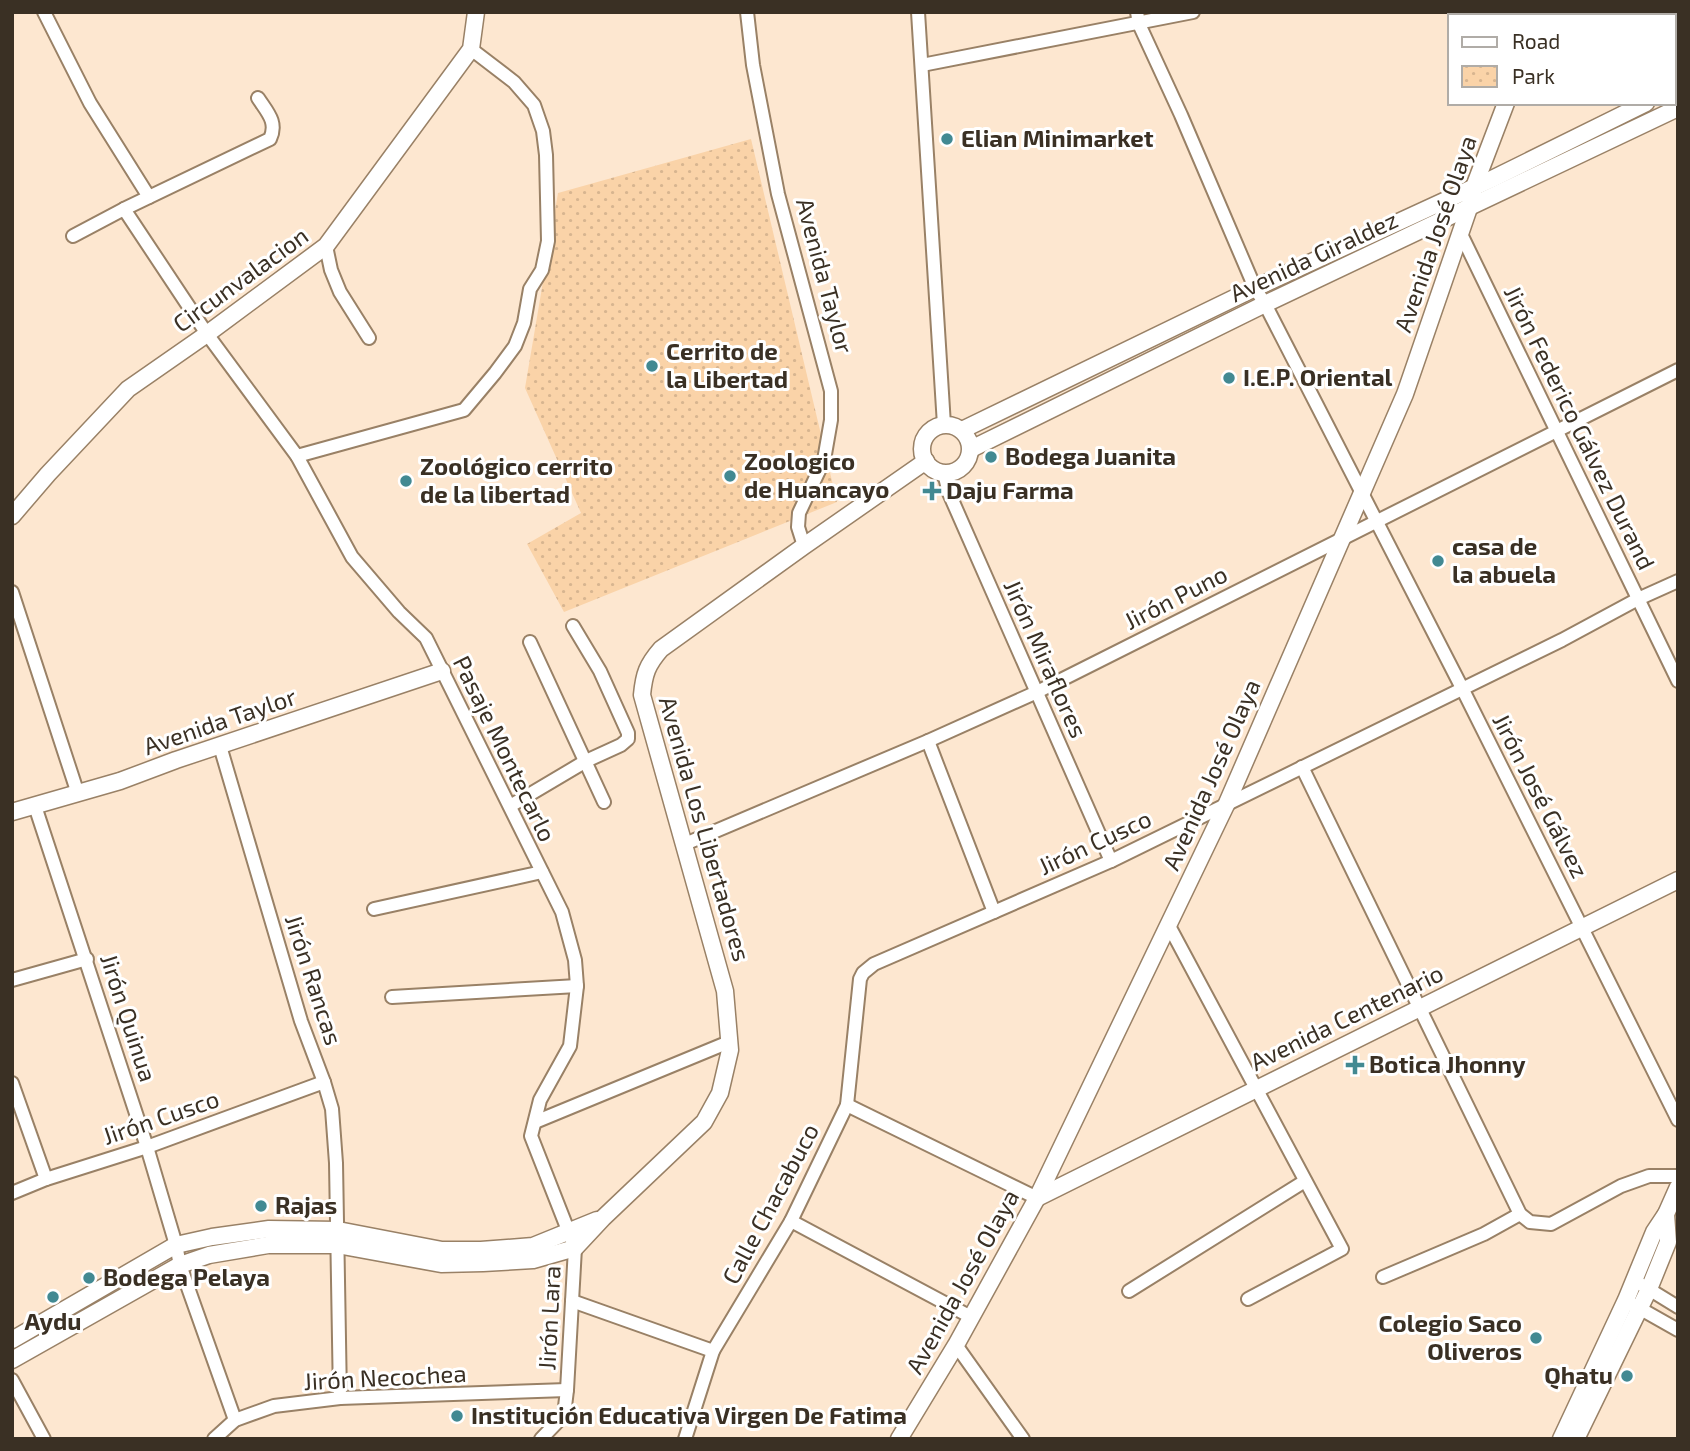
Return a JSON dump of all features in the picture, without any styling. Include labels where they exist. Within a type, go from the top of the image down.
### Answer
[{"type":"street","points":[[44,12],[90,103],[149,197]]},
{"type":"street","name":"Circunvalacion","points":[[12,516],[128,389],[326,246],[471,49],[476,12]]},
{"type":"street","name":"Avenida Taylor","points":[[747,12],[753,65],[778,194],[831,391],[831,420],[824,460],[799,513],[798,527],[804,546]]},
{"type":"street","points":[[918,12],[944,425]]},
{"type":"street","points":[[922,65],[1138,18],[1194,12]]},
{"type":"street","name":"Jirón José Gálvez","points":[[1138,18],[1255,288],[1462,688],[1678,1120]]},
{"type":"street","points":[[297,456],[464,410],[515,346],[524,323],[530,289],[541,270],[548,241],[543,131],[534,105],[513,82],[471,49]]},
{"type":"street","points":[[73,236],[270,139],[275,130],[273,120],[258,98]]},
{"type":"street","name":"Avenida José Olaya","points":[[899,1439],[956,1345],[1037,1198],[1227,803],[1405,394],[1474,187],[1505,105]]},
{"type":"street","name":"Avenida Giraldez","points":[[962,430],[1642,105]]},
{"type":"street","name":"Avenida Giraldez","points":[[971,449],[1265,304],[1678,108]]},
{"type":"street","name":"Pasaje Montecarlo","points":[[124,209],[207,334],[297,456],[352,557],[399,612],[426,638],[562,912],[575,960],[577,986],[570,1046],[540,1100],[531,1136],[572,1240]]},
{"type":"street","name":"Jirón Federico Gálvez Durand","points":[[1460,232],[1678,681]]},
{"type":"street","points":[[326,246],[331,270],[340,292],[369,338]]},
{"type":"street","name":"Jirón Puno","points":[[685,844],[1037,692],[1678,370]]},
{"type":"street","points":[[944,425],[962,430],[971,449],[967,462],[963,467],[951,472],[944,473],[933,469],[922,451],[926,436],[933,428],[944,425]]},
{"type":"street","name":"Avenida Los Libertadores","points":[[12,1340],[176,1245],[212,1237],[269,1229],[442,1250],[533,1246],[572,1240],[603,1218],[704,1122],[720,1093],[730,1050],[725,991],[642,695],[645,673],[650,662],[662,649],[926,461]]},
{"type":"street","name":"Jirón Miraflores","points":[[944,473],[949,493],[1111,861]]},
{"type":"street","name":"Jirón Cusco","points":[[860,979],[874,964],[1111,861],[1678,581]]},
{"type":"street","points":[[12,592],[78,794]]},
{"type":"street","points":[[509,806],[586,761],[621,745],[628,738],[600,671],[572,626]]},
{"type":"street","points":[[530,642],[604,802]]},
{"type":"street","name":"Avenida Taylor","points":[[12,812],[78,794],[442,671]]},
{"type":"street","points":[[928,741],[994,912]]},
{"type":"street","name":"Jirón Rancas","points":[[220,746],[301,1021],[332,1109],[336,1163],[340,1398]]},
{"type":"street","points":[[1302,767],[1520,1214],[1530,1222],[1551,1224],[1620,1186],[1649,1176],[1678,1176]]},
{"type":"street","name":"Jirón Quinua","points":[[35,806],[147,1147],[180,1265]]},
{"type":"street","points":[[374,909],[542,872]]},
{"type":"street","name":"Avenida Centenario","points":[[1037,1198],[1678,880]]},
{"type":"street","points":[[1168,924],[1342,1250],[1248,1299]]},
{"type":"street","points":[[12,980],[87,959]]},
{"type":"street","name":"Calle Chacabuco","points":[[685,1439],[713,1351],[791,1221],[847,1105],[860,979]]},
{"type":"street","points":[[392,998],[577,986]]},
{"type":"street","points":[[535,1122],[729,1041]]},
{"type":"street","name":"Jirón Cusco","points":[[12,1193],[324,1082]]},
{"type":"street","points":[[12,1083],[46,1179]]},
{"type":"street","points":[[847,1105],[1037,1198]]},
{"type":"street","points":[[1129,1291],[1305,1181]]},
{"type":"street","points":[[1632,1304],[1649,1289],[1668,1242],[1678,1187]]},
{"type":"street","points":[[1383,1278],[1484,1234],[1520,1214]]},
{"type":"street","points":[[1561,1439],[1597,1378],[1632,1304],[1634,1280],[1654,1232],[1671,1214]]},
{"type":"street","points":[[791,1221],[971,1317]]},
{"type":"street","name":"Avenida Los Libertadores","points":[[12,1360],[180,1265],[209,1255],[268,1245],[337,1238]]},
{"type":"street","name":"Jirón Lara","points":[[541,1439],[564,1415],[572,1301],[572,1240]]},
{"type":"street","points":[[180,1265],[235,1420]]},
{"type":"street","points":[[1634,1280],[1678,1307]]},
{"type":"street","points":[[572,1301],[713,1351]]},
{"type":"street","points":[[1632,1304],[1678,1330]]},
{"type":"street","points":[[956,1345],[1023,1439]]},
{"type":"street","points":[[1576,1439],[1597,1378]]},
{"type":"street","points":[[12,1380],[44,1439]]},
{"type":"street","name":"Jirón Necochea","points":[[214,1439],[235,1420],[274,1406],[340,1398],[567,1390]]},
{"type":"green space","points":[[751,139],[837,502],[564,612],[527,544],[581,513],[525,388],[558,193]]},
{"type":"place","name":"Elian Minimarket","points":[[947,139]]},
{"type":"place","name":"Cerrito de la Libertad","points":[[652,366]]},
{"type":"place","name":"I.E.P. Oriental","points":[[1229,378]]},
{"type":"place","name":"Bodega Juanita","points":[[991,457]]},
{"type":"place","name":"Zoologico de Huancayo","points":[[730,476]]},
{"type":"place","name":"Zoológico cerrito de la libertad","points":[[406,481]]},
{"type":"place","name":"Daju Farma","points":[[932,491]]},
{"type":"place","name":"casa de la abuela","points":[[1438,561]]},
{"type":"place","name":"Botica Jhonny","points":[[1355,1065]]},
{"type":"place","name":"Rajas","points":[[261,1206]]},
{"type":"place","name":"Bodega Pelaya","points":[[89,1278]]},
{"type":"place","name":"Aydu","points":[[53,1297]]},
{"type":"place","name":"Colegio Saco Oliveros","points":[[1536,1338]]},
{"type":"place","name":"Qhatu","points":[[1627,1376]]},
{"type":"place","name":"Institución Educativa Virgen De Fatima","points":[[457,1416]]}]
